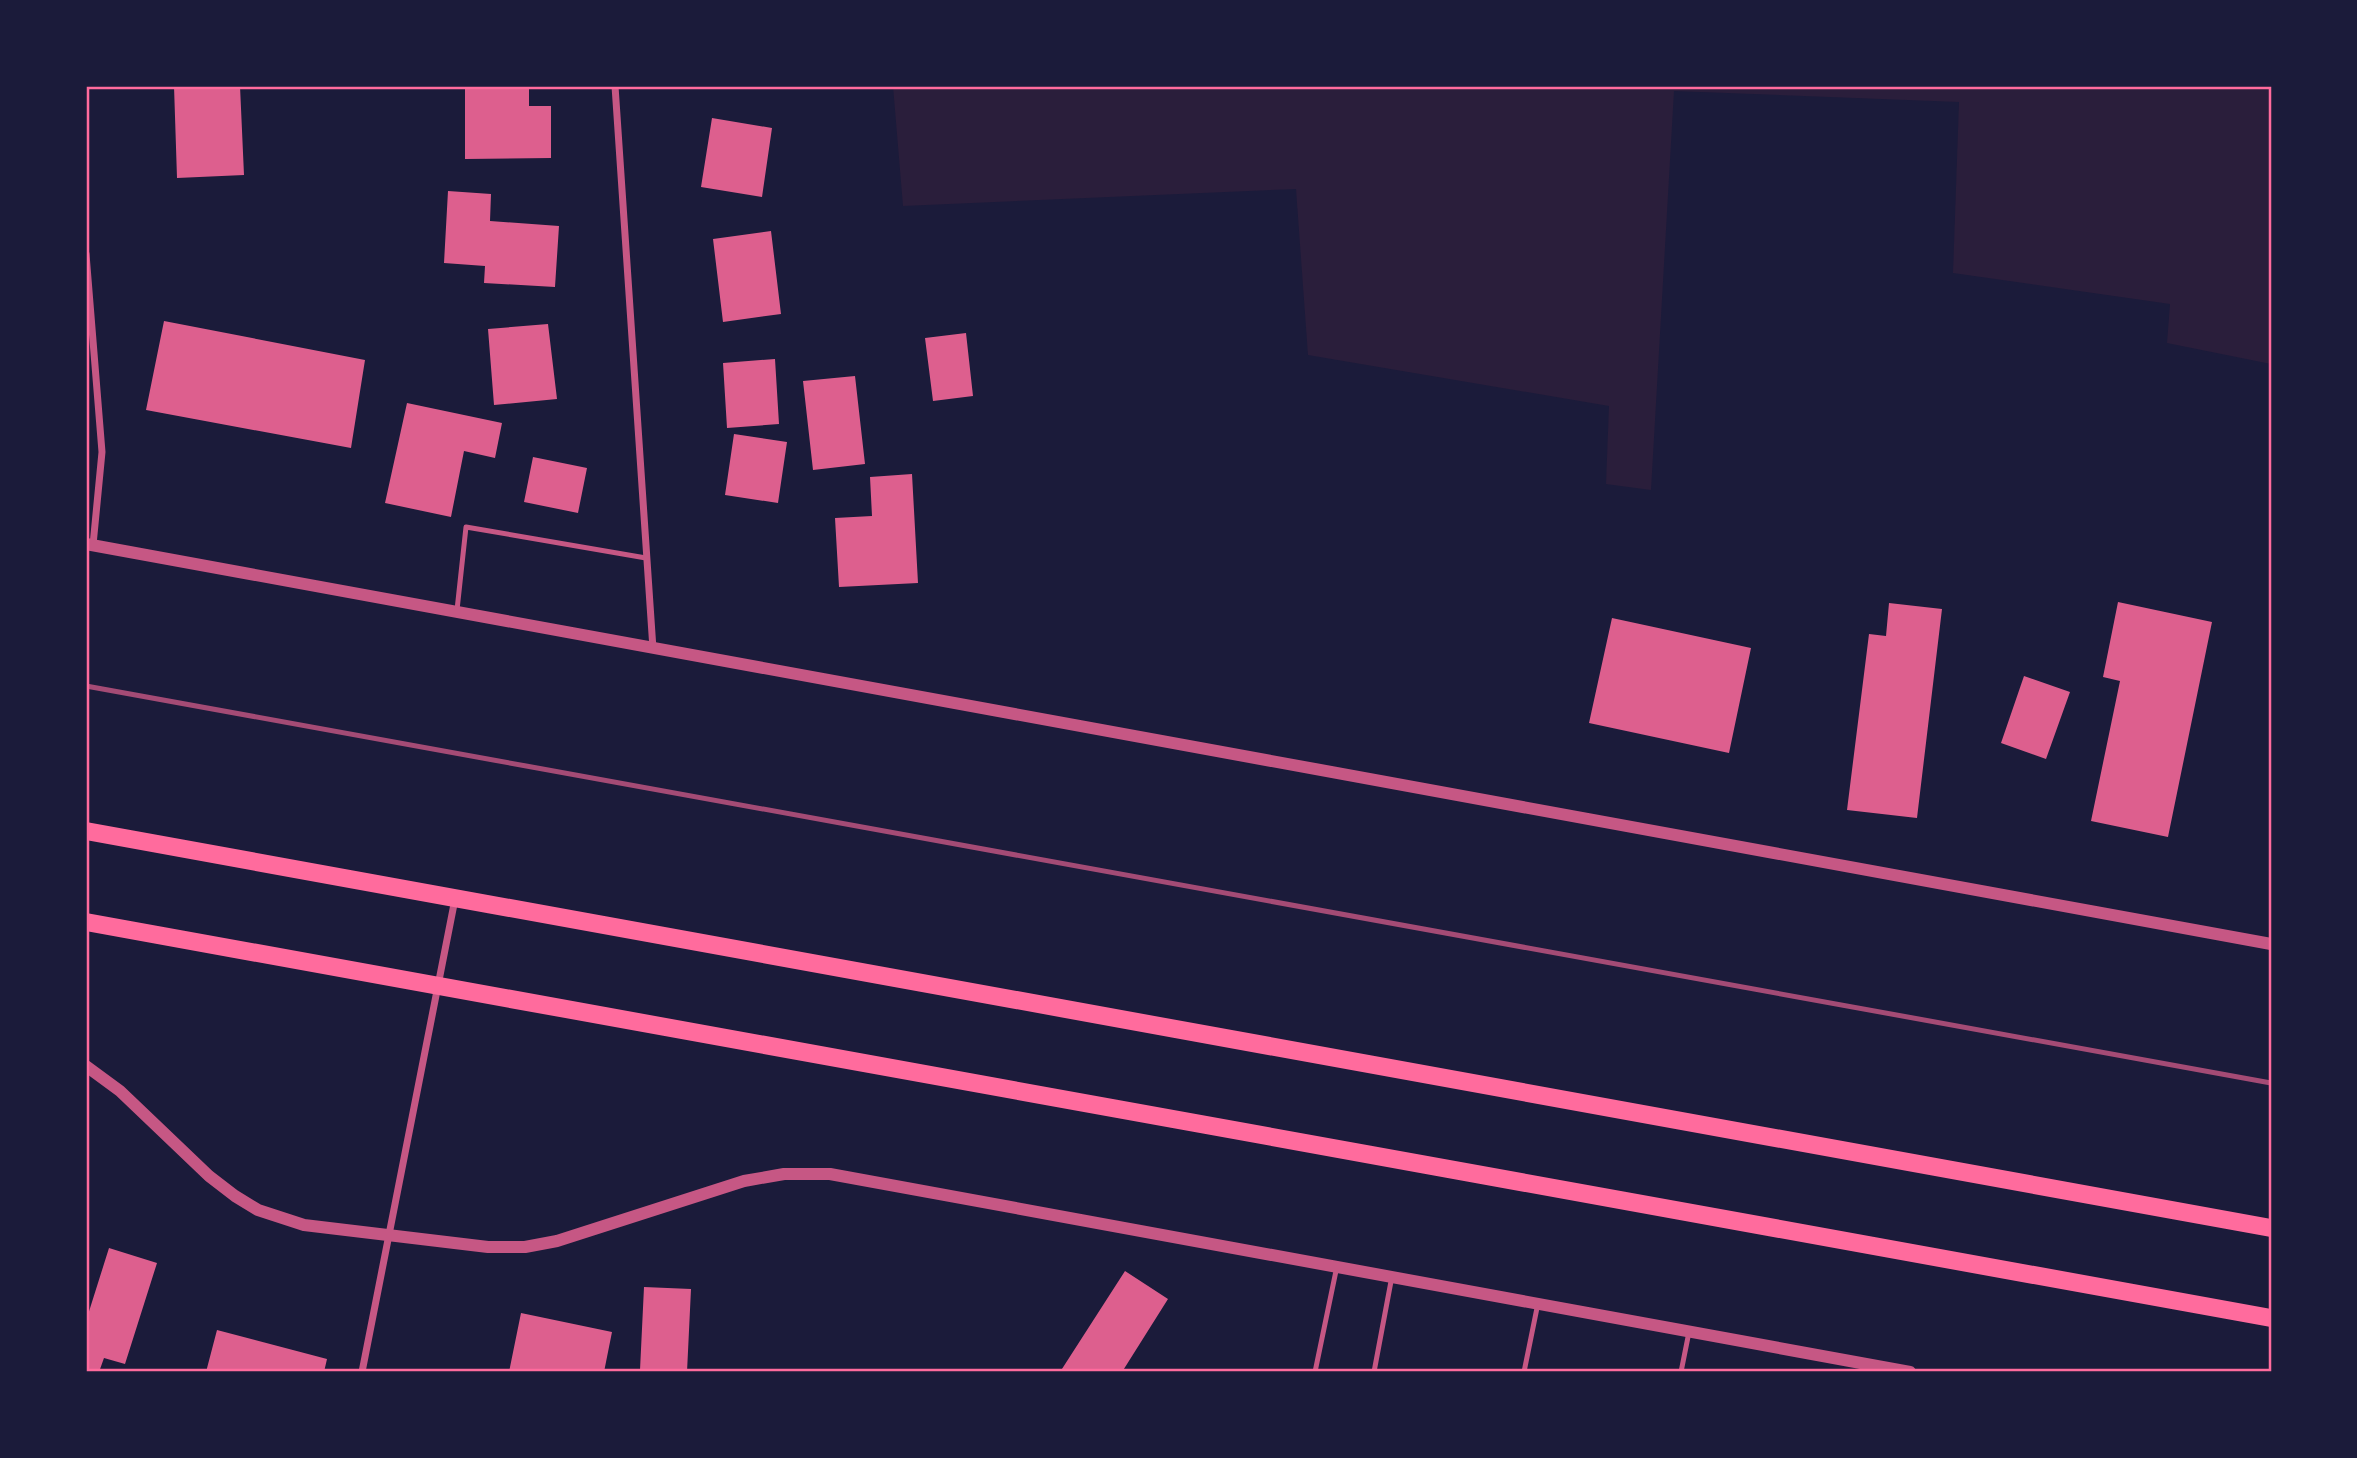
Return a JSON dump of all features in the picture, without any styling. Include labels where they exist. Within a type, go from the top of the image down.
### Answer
[{"type":"main road","points":[[86,831],[2271,1228]]},
{"type":"main road","points":[[86,922],[2271,1318]]},
{"type":"street","points":[[615,86],[653,649]]},
{"type":"street","points":[[86,254],[102,452],[89,545],[2271,944]]},
{"type":"street","points":[[362,1372],[455,899]]},
{"type":"street","points":[[86,1066],[158,1125],[209,1176],[258,1210],[304,1225],[488,1247],[525,1247],[557,1241],[744,1181],[784,1174],[830,1174],[1910,1372]]},
{"type":"lane","points":[[457,613],[466,527],[646,558]]},
{"type":"lane","points":[[1315,1372],[1337,1266]]},
{"type":"lane","points":[[1374,1372],[1392,1276]]},
{"type":"lane","points":[[1524,1372],[1538,1303]]},
{"type":"lane","points":[[1681,1372],[1689,1332]]},
{"type":"shaded area","points":[[893,86],[2271,86],[2271,364],[2167,343],[2170,304],[1953,273],[1959,102],[1674,91],[1651,490],[1606,484],[1609,406],[1308,355],[1296,189],[903,206]]},
{"type":"building","points":[[174,86],[240,86],[244,175],[177,178]]},
{"type":"building","points":[[465,86],[529,86],[529,106],[551,106],[551,158],[465,159]]},
{"type":"building","points":[[712,118],[772,128],[762,197],[701,187]]},
{"type":"building","points":[[448,191],[491,194],[490,221],[559,226],[555,287],[484,283],[485,266],[444,263]]},
{"type":"building","points":[[771,231],[781,314],[723,322],[713,239]]},
{"type":"building","points":[[164,321],[365,360],[351,448],[146,410]]},
{"type":"building","points":[[548,324],[557,399],[494,405],[488,329]]},
{"type":"building","points":[[966,333],[973,396],[933,401],[925,338]]},
{"type":"building","points":[[775,359],[779,424],[727,428],[723,363]]},
{"type":"building","points":[[855,376],[865,464],[813,470],[803,381]]},
{"type":"building","points":[[407,403],[502,423],[495,458],[464,451],[451,517],[385,503]]},
{"type":"building","points":[[734,434],[787,442],[778,503],[725,495]]},
{"type":"building","points":[[533,457],[587,468],[578,513],[524,502]]},
{"type":"building","points":[[912,474],[918,583],[839,587],[835,518],[872,516],[870,477]]},
{"type":"building","points":[[2118,602],[2212,622],[2168,837],[2091,821],[2120,681],[2103,677]]},
{"type":"building","points":[[1889,603],[1942,609],[1917,818],[1847,810],[1869,634],[1886,636]]},
{"type":"building","points":[[1612,618],[1751,648],[1729,753],[1589,723]]},
{"type":"building","points":[[2024,676],[2070,692],[2046,759],[2001,743]]},
{"type":"building","points":[[109,1248],[157,1263],[125,1364],[104,1358],[99,1372],[91,1372],[86,1370],[86,1321]]},
{"type":"building","points":[[1125,1271],[1168,1299],[1122,1372],[1060,1372]]},
{"type":"building","points":[[644,1287],[691,1289],[687,1372],[640,1370]]},
{"type":"building","points":[[521,1313],[612,1332],[604,1372],[509,1372]]},
{"type":"building","points":[[217,1330],[327,1359],[324,1372],[206,1372]]},
{"type":"railway","points":[[86,686],[2271,1083]]}]
